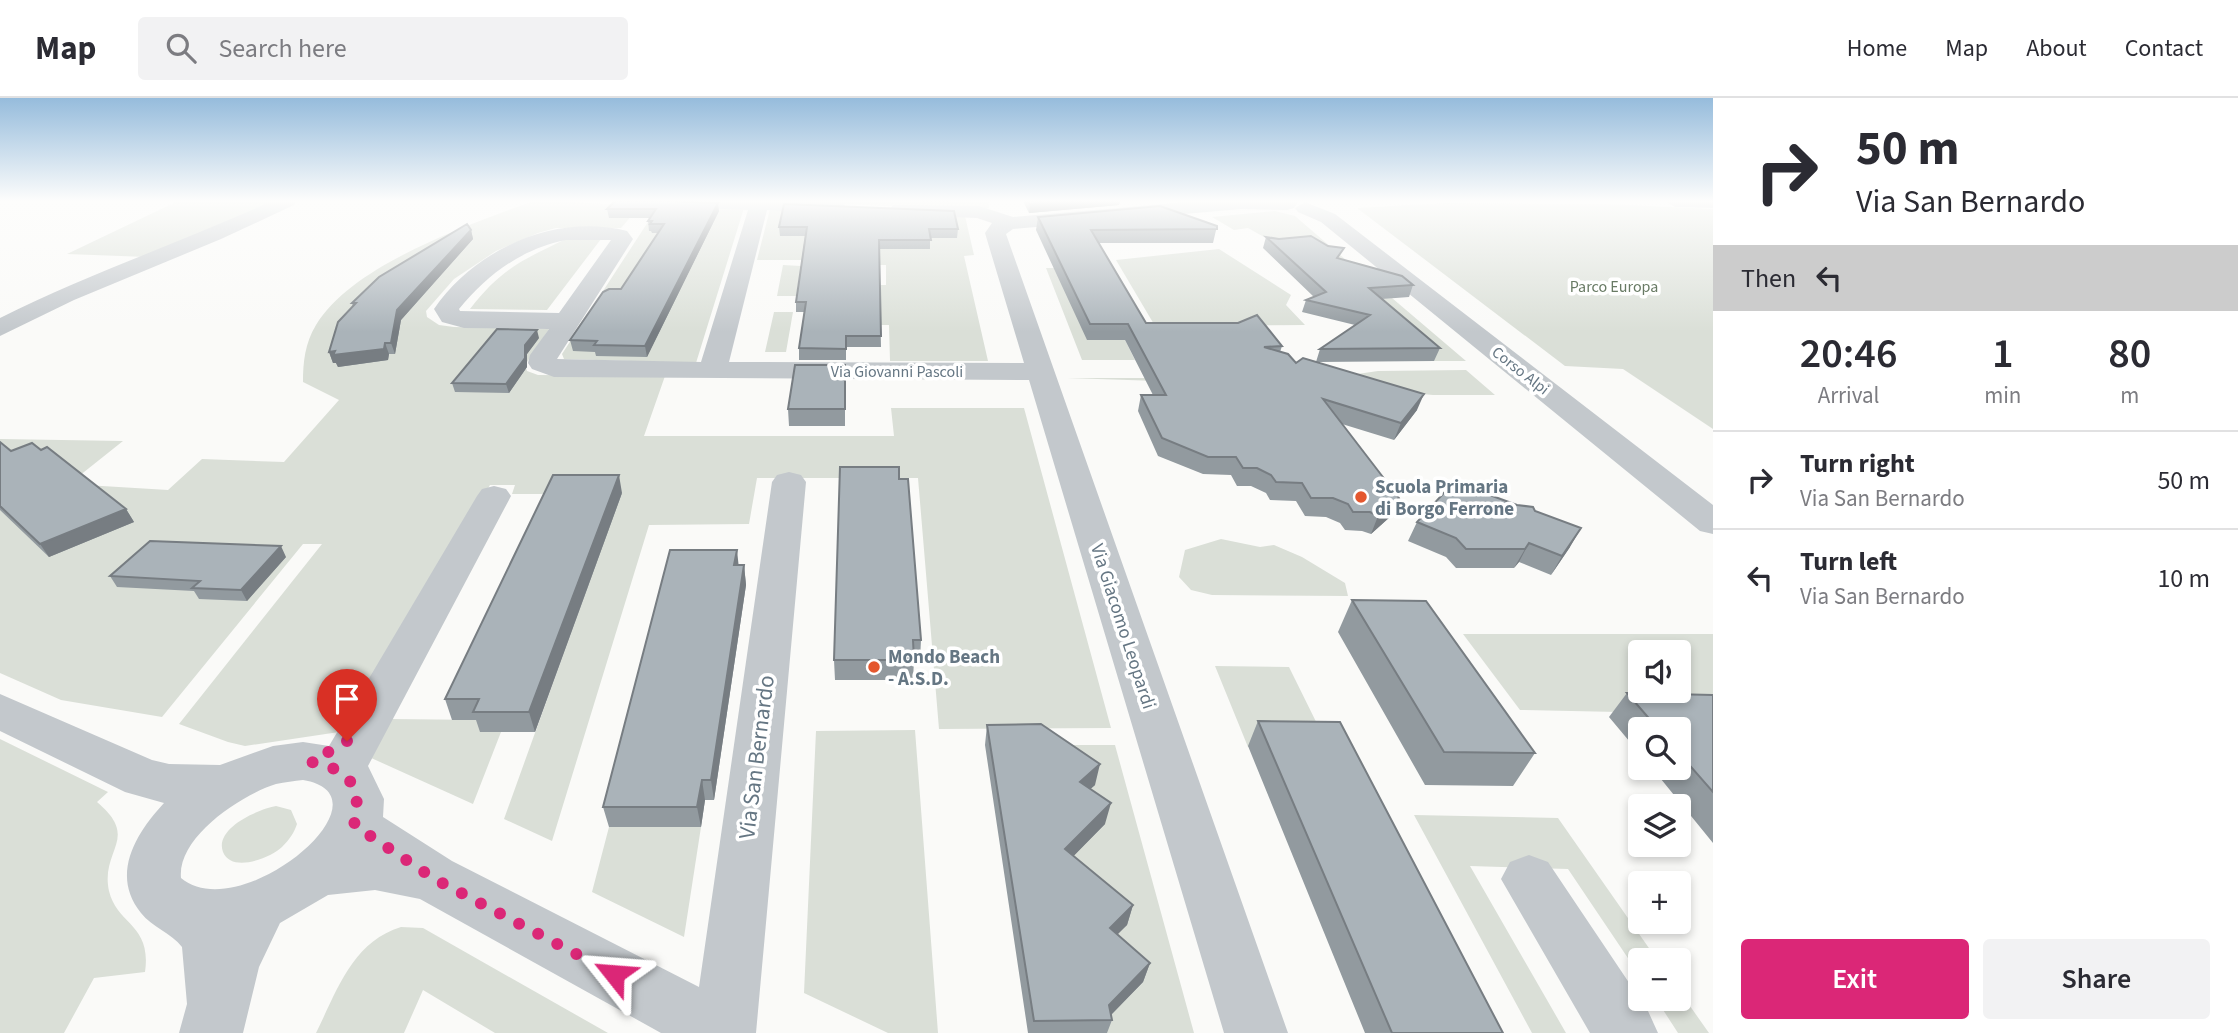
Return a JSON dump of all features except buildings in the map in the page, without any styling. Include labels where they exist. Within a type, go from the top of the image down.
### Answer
[{"type":"street","points":[[0,328],[77,289],[190,245]]},
{"type":"street","name":"Via Giovanni Pascoli","points":[[526,245],[508,253],[475,275],[446,309],[451,317],[464,320],[566,321]]},
{"type":"street","name":"Via Giovanni Pascoli","points":[[618,245],[541,359],[546,366],[566,370],[716,362],[1040,372]]},
{"type":"street","points":[[716,362],[748,245]]},
{"type":"street","name":"Via Giacomo Leopardi","points":[[998,245],[1256,1033]]},
{"type":"street","name":"Corso Alpi","points":[[1360,245],[1713,523]]},
{"type":"street","name":"Via San Bernardo","points":[[354,825],[433,878],[723,1033],[789,482]]},
{"type":"street","points":[[214,1018],[216,971],[212,947],[192,915],[167,904],[154,884],[155,859],[169,831],[202,798],[223,785],[284,764],[326,767],[366,721],[494,496]]},
{"type":"street","points":[[0,710],[143,778],[169,784],[223,785]]},
{"type":"street","name":"Via San Bernardo","points":[[192,915],[236,914],[260,906],[291,891],[319,872],[340,849],[354,825],[358,808],[357,793],[350,781],[326,767]]},
{"type":"street","points":[[143,778],[157,796],[169,831]]},
{"type":"street","name":"Via San Bernardo","points":[[319,872],[375,866],[433,878]]},
{"type":"street","points":[[1529,879],[1626,1033]]},
{"type":"street","points":[[214,1018],[234,951],[260,906]]},
{"type":"green space","points":[[87,245],[180,245],[147,257],[67,254]]},
{"type":"green space","points":[[424,245],[511,245],[496,251],[454,279],[426,311],[427,317],[439,325],[454,327],[549,329],[525,365],[527,371],[538,375],[665,376],[644,436],[894,436],[891,408],[1024,408],[1111,728],[939,729],[918,478],[757,478],[749,524],[649,525],[552,841],[504,819],[621,494],[512,494],[515,485],[490,485],[350,724],[339,732],[245,746],[179,724],[322,544],[303,544],[162,717],[61,700],[0,673],[0,439],[123,441],[69,484],[168,490],[202,459],[284,462],[339,400],[303,382],[307,346],[316,325],[333,303],[357,283]]},
{"type":"green space","points":[[554,245],[597,245],[547,310],[470,309],[502,275]]},
{"type":"green space","points":[[633,245],[733,245],[696,363],[564,359],[562,354]]},
{"type":"green space","points":[[761,245],[972,245],[974,255],[964,256],[988,361],[890,361],[889,325],[855,325],[856,285],[886,285],[886,265],[856,265],[855,260],[757,260]]},
{"type":"green space","points":[[1277,245],[1328,245],[1368,279]]},
{"type":"green space","name":"Parco Europa","points":[[1405,245],[1713,245],[1713,429],[1623,369],[1565,366]]},
{"type":"green space","points":[[1219,249],[1291,295],[1286,305],[1305,325],[1155,326],[1116,260]]},
{"type":"green space","points":[[783,265],[801,266],[796,296],[777,296]]},
{"type":"green space","points":[[1046,268],[1060,268],[1125,340],[1135,360],[1082,360]]},
{"type":"green space","points":[[1392,298],[1466,361],[1434,361],[1365,300]]},
{"type":"green space","points":[[774,312],[793,312],[786,352],[765,352]]},
{"type":"green space","points":[[1466,370],[1495,395],[1433,395],[1341,387],[1067,378],[1330,378],[1378,371]]},
{"type":"green space","points":[[1221,539],[1260,547],[1274,545],[1302,557],[1345,583],[1348,596],[1212,595],[1191,590],[1179,577],[1185,550]]},
{"type":"green space","points":[[1463,634],[1713,634],[1713,714],[1520,710]]},
{"type":"green space","points":[[1215,666],[1289,667],[1329,748],[1248,747]]},
{"type":"green space","points":[[389,719],[486,720],[481,732],[501,732],[473,804],[369,757]]},
{"type":"green space","points":[[915,730],[938,1033],[888,1033],[804,993],[816,731]]},
{"type":"green space","points":[[0,739],[108,792],[97,802],[110,815],[118,835],[108,877],[109,891],[119,911],[139,934],[146,956],[145,972],[94,978],[64,1033],[0,1033]]},
{"type":"green space","points":[[1043,745],[1115,745],[1194,1033],[1104,1033]]},
{"type":"green space","points":[[276,806],[291,810],[297,824],[285,844],[270,855],[252,862],[235,862],[228,859],[223,852],[222,843],[231,828],[259,811]]},
{"type":"green space","points":[[1414,815],[1558,818],[1628,918],[1628,934],[1639,934],[1649,948],[1628,948],[1628,958],[1568,869],[1470,866],[1566,1033],[1532,1033]]},
{"type":"green space","points":[[609,827],[701,827],[684,937],[592,892]]},
{"type":"green space","points":[[401,927],[423,928],[608,1033],[495,1033],[423,990],[404,1033],[316,1033],[339,985],[358,956],[384,934]]},
{"type":"green space","points":[[1691,1007],[1709,1033],[1678,1033],[1664,1011],[1691,1011]]},
{"type":"place","name":"Scuola Primaria di Borgo Ferrone","points":[[1361,497]]},
{"type":"place","name":"Mondo Beach - A.S.D.","points":[[874,667]]},
{"type":"route","points":[[347,741],[311,762],[340,771],[350,781],[357,793],[358,808],[354,825],[433,878],[614,974]]}]
